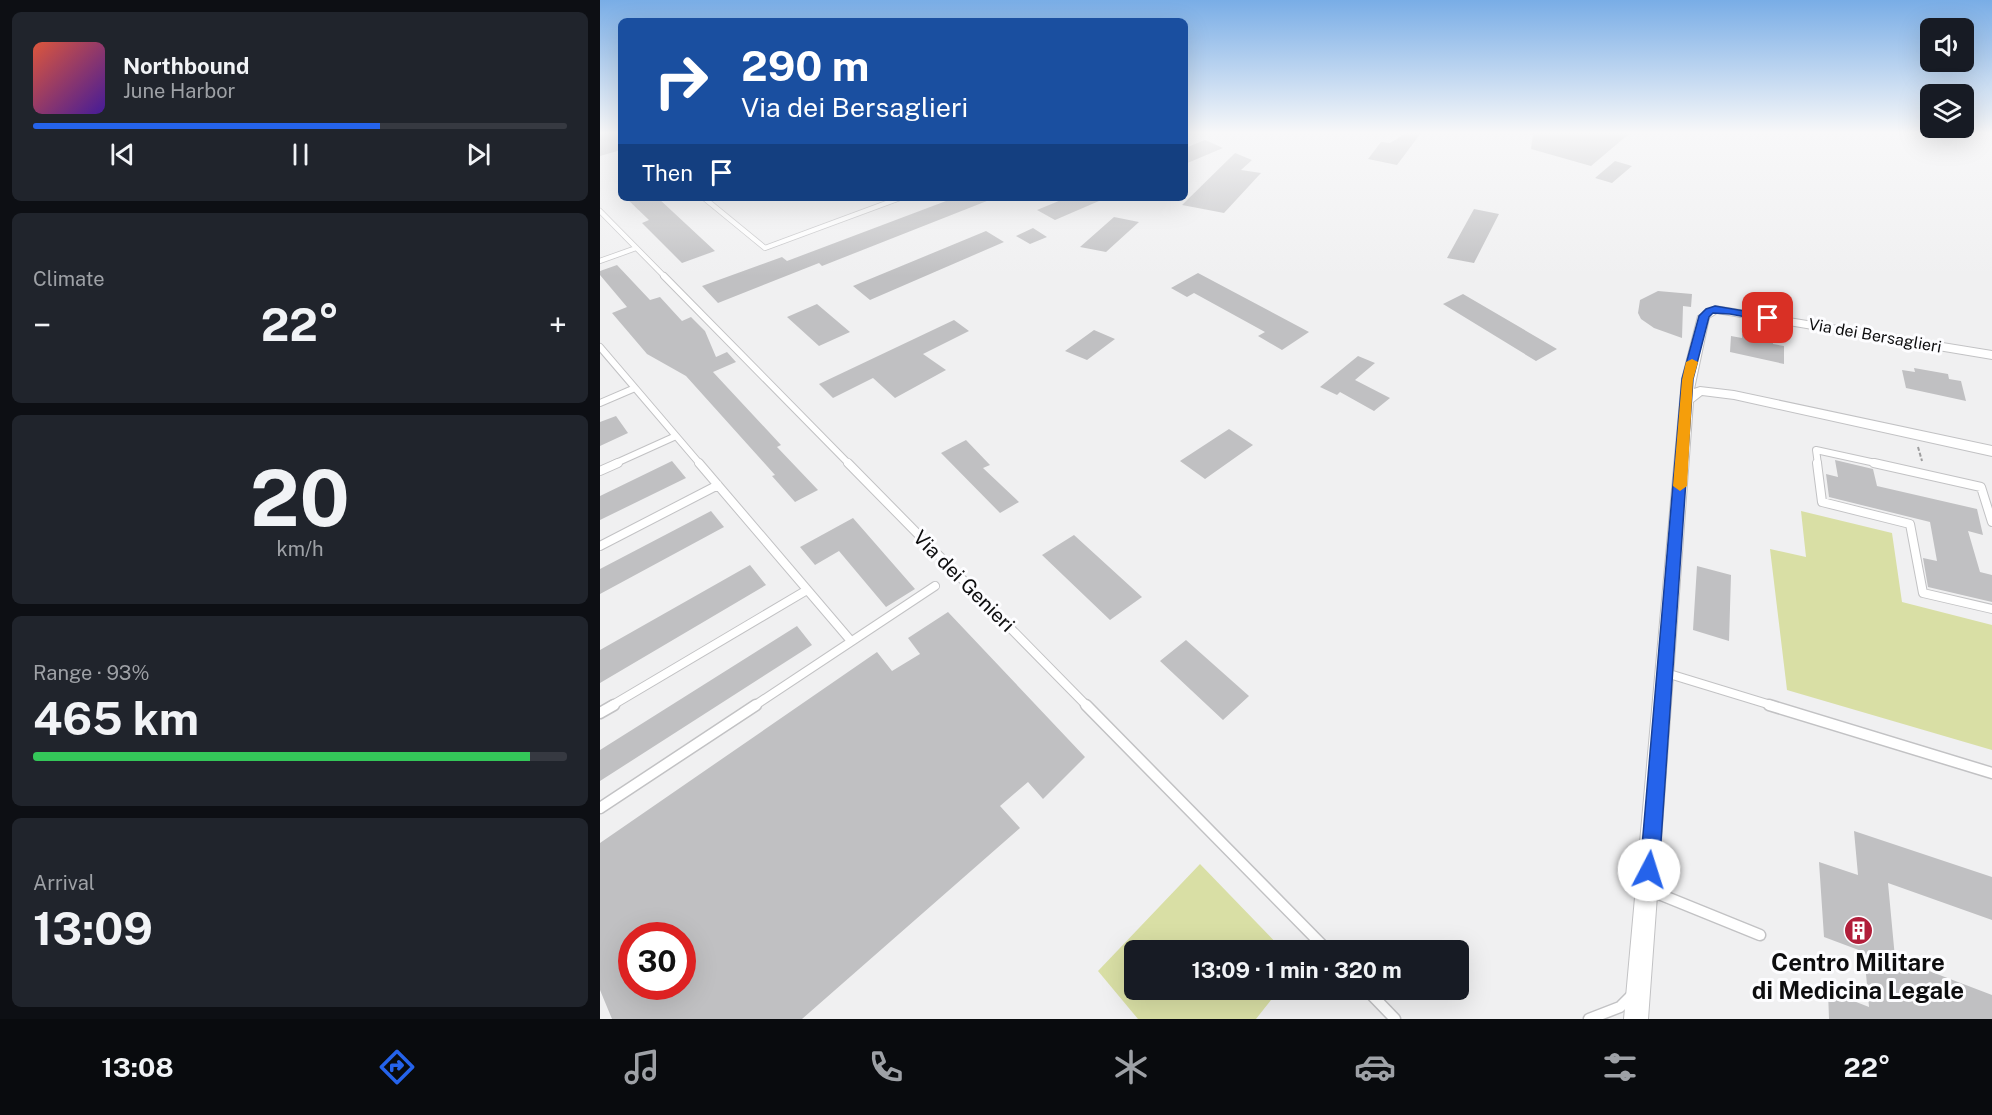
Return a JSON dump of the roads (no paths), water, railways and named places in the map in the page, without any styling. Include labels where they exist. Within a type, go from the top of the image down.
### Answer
[{"type":"street","name":"Via dei Bersaglieri","points":[[1636,1019],[1666,673],[1688,379],[1704,316],[1715,309],[1992,355]]},
{"type":"street","points":[[1687,400],[1700,391],[1734,395],[1992,451]]},
{"type":"lane","points":[[708,201],[765,248],[892,201]]},
{"type":"lane","name":"Via dei Genieri","points":[[600,211],[1318,940]]},
{"type":"lane","points":[[600,261],[636,248]]},
{"type":"lane","points":[[600,347],[851,641]]},
{"type":"lane","points":[[600,403],[635,388]]},
{"type":"lane","points":[[600,471],[676,436]]},
{"type":"lane","points":[[1992,522],[1981,487],[1816,450],[1822,502],[1910,524],[1923,593],[1992,609]]},
{"type":"lane","points":[[600,546],[718,485]]},
{"type":"lane","points":[[600,808],[935,586]]},
{"type":"lane","points":[[600,713],[807,590]]},
{"type":"lane","points":[[1666,673],[1992,773]]},
{"type":"lane","points":[[1648,890],[1760,935]]},
{"type":"lane","points":[[1589,1019],[1620,1007],[1638,989]]},
{"type":"lane","points":[[1377,1000],[1395,1019]]},
{"type":"place","name":"Centro Militare di Medicina Legale","points":[[1858,930]]}]
